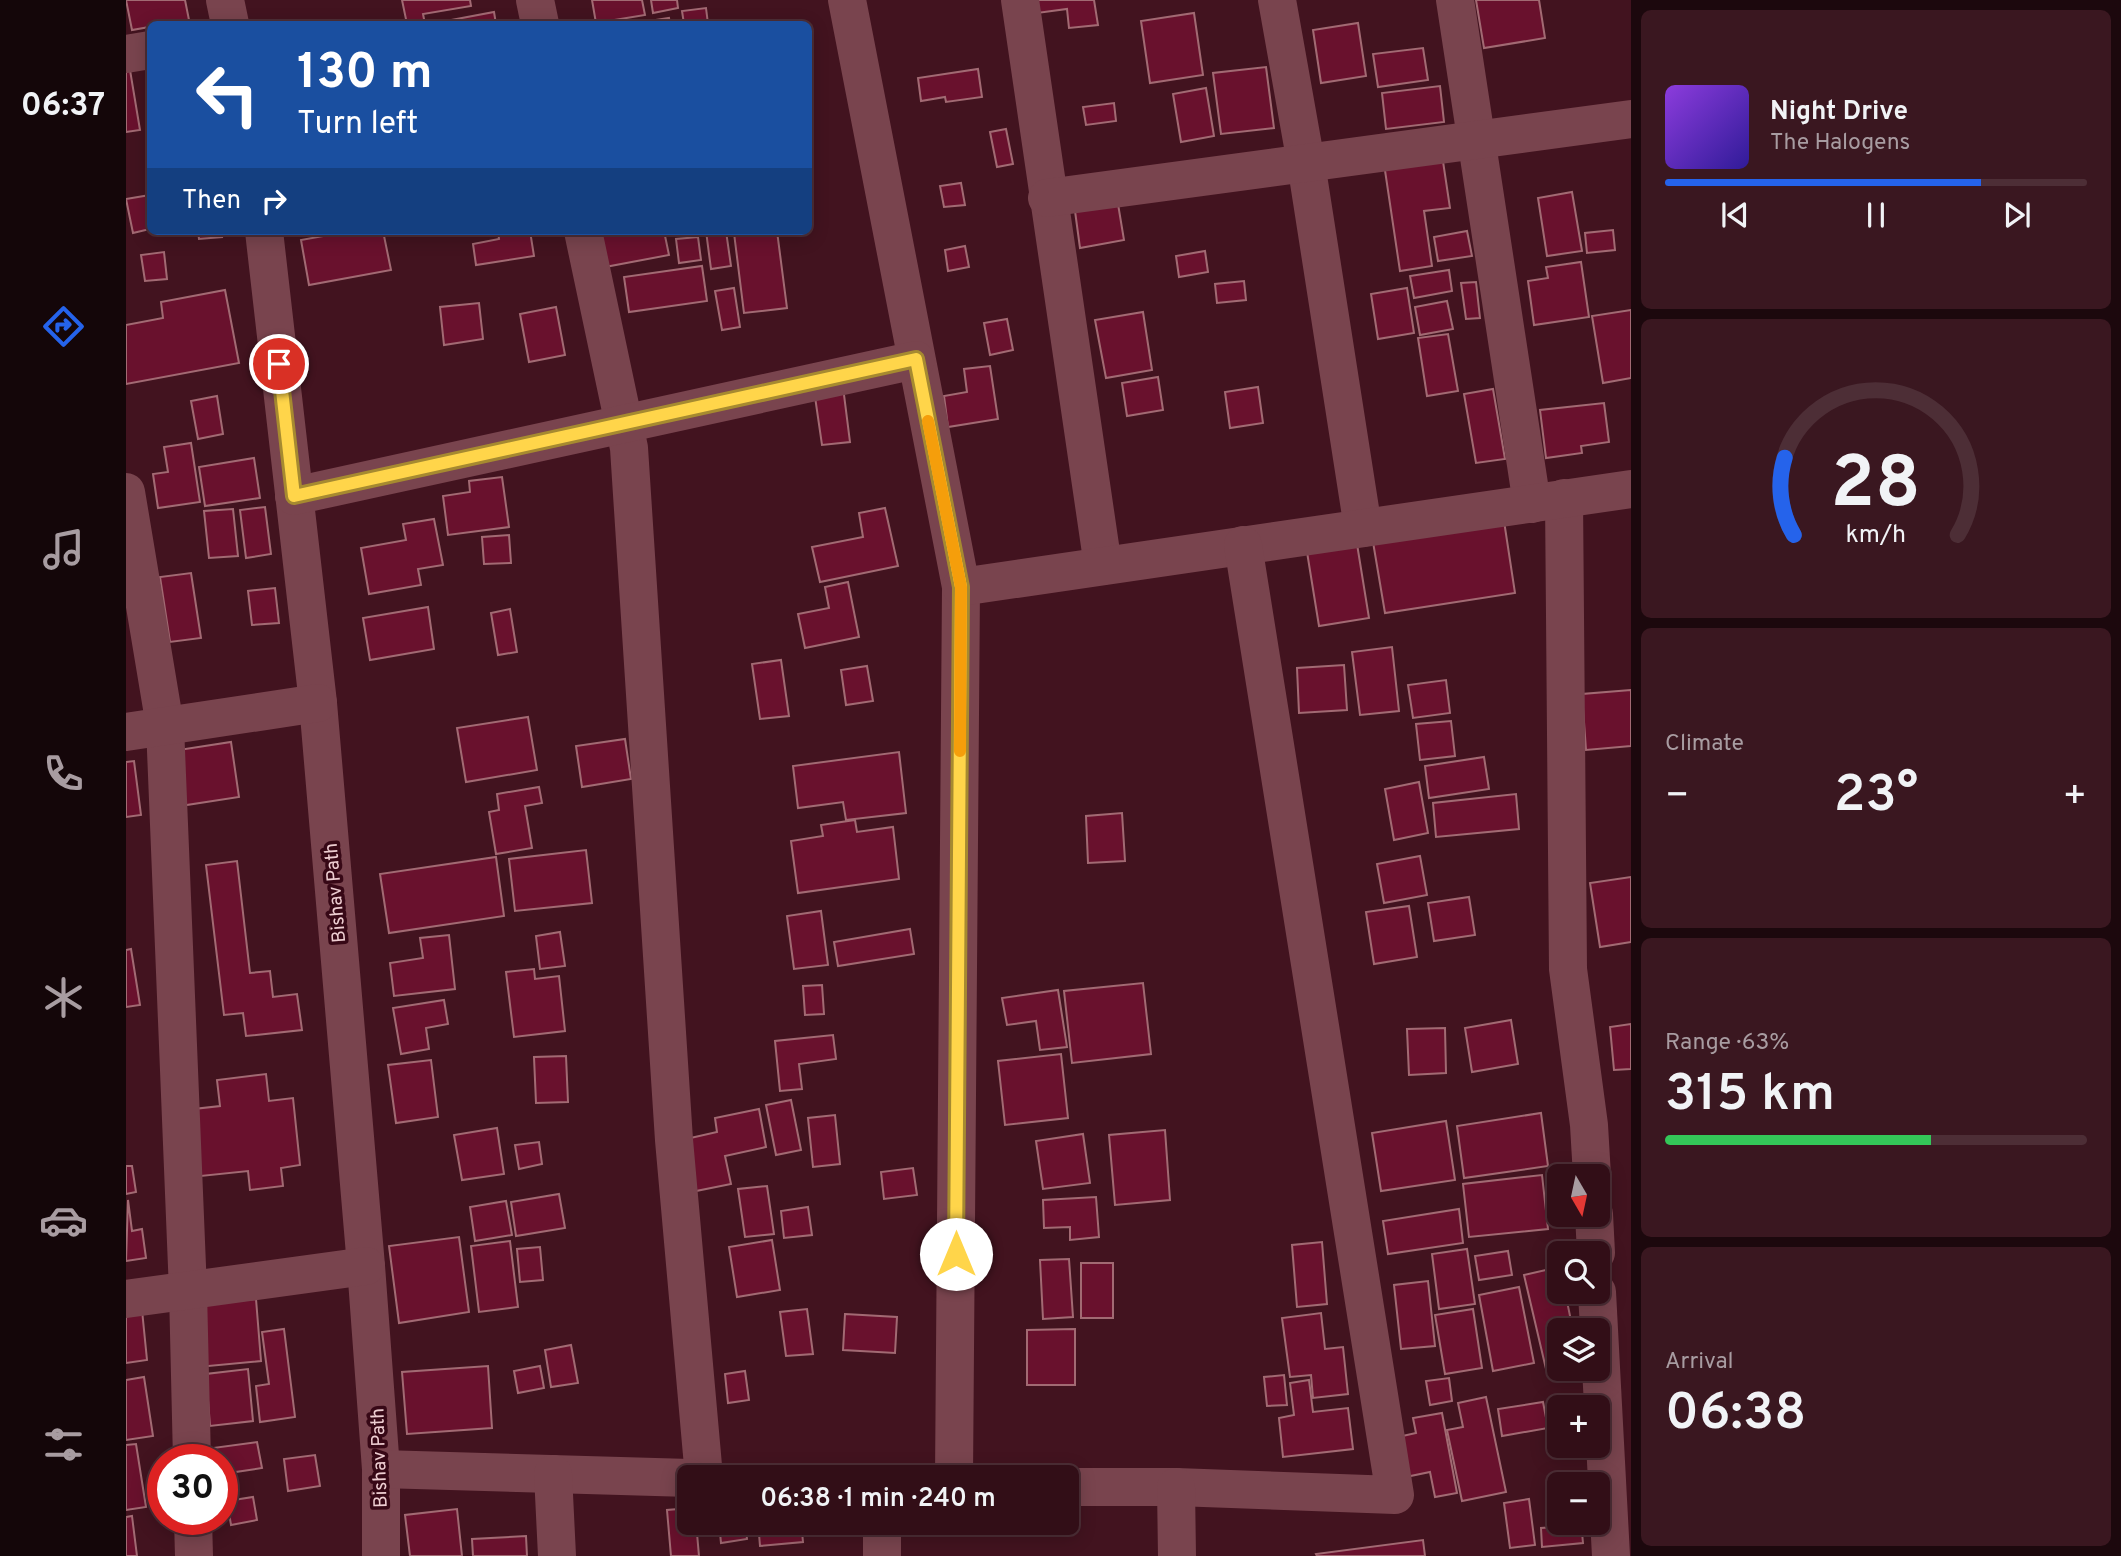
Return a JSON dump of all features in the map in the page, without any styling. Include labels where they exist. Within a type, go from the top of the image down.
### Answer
[{"type":"street","points":[[225,0],[229,21]]},
{"type":"street","points":[[535,0],[539,21]]},
{"type":"street","points":[[848,0],[961,587],[954,1465]]},
{"type":"street","points":[[1020,0],[1103,566]]},
{"type":"street","points":[[1277,0],[1306,163],[1363,528]]},
{"type":"street","points":[[1455,0],[1477,140],[1548,501],[1568,969],[1589,1125],[1591,1164]]},
{"type":"street","points":[[126,54],[147,50]]},
{"type":"street","points":[[1047,198],[1631,119]]},
{"type":"street","name":"Bishav Path","points":[[264,235],[318,703],[381,1469],[381,1556]]},
{"type":"street","points":[[584,235],[629,448],[674,1140],[703,1465]]},
{"type":"street","points":[[294,496],[916,359]]},
{"type":"street","points":[[961,587],[1631,489]]},
{"type":"street","points":[[126,492],[165,726],[192,1444]]},
{"type":"street","points":[[1079,1487],[1176,1487],[1395,1495],[1243,545]]},
{"type":"street","points":[[126,732],[318,703]]},
{"type":"street","points":[[126,1299],[366,1266]]},
{"type":"street","points":[[1598,1304],[1611,1556]]},
{"type":"street","points":[[381,1469],[677,1478]]},
{"type":"street","points":[[553,1474],[557,1556]]},
{"type":"street","points":[[1176,1487],[1177,1556]]},
{"type":"street","points":[[193,1535],[194,1556]]},
{"type":"street","points":[[881,1535],[882,1556]]},
{"type":"building","points":[[126,0],[185,0],[189,20],[147,21],[147,27],[132,30]]},
{"type":"building","points":[[402,0],[470,0],[471,6],[423,14],[424,21],[406,21]]},
{"type":"building","points":[[592,0],[642,0],[645,15],[596,21]]},
{"type":"building","points":[[651,0],[677,0],[678,8],[653,13]]},
{"type":"building","points":[[1028,0],[1094,0],[1098,25],[1069,28],[1067,9],[1030,14]]},
{"type":"building","points":[[1476,0],[1539,0],[1545,38],[1484,48]]},
{"type":"building","points":[[706,8],[708,21],[684,21],[682,11]]},
{"type":"building","points":[[494,12],[496,21],[446,21]]},
{"type":"building","points":[[1194,13],[1203,75],[1150,83],[1141,21]]},
{"type":"building","points":[[1358,23],[1366,76],[1321,83],[1313,30]]},
{"type":"building","points":[[1423,48],[1428,80],[1378,87],[1373,54]]},
{"type":"building","points":[[1266,67],[1274,128],[1221,134],[1213,73]]},
{"type":"building","points":[[978,69],[982,97],[946,102],[945,97],[921,101],[918,78]]},
{"type":"building","points":[[126,70],[130,70],[140,130],[126,132]]},
{"type":"building","points":[[1440,86],[1444,122],[1386,129],[1382,93]]},
{"type":"building","points":[[1206,88],[1214,136],[1181,142],[1173,94]]},
{"type":"building","points":[[1114,103],[1116,121],[1086,125],[1083,107]]},
{"type":"building","points":[[1006,129],[1013,164],[997,167],[990,132]]},
{"type":"building","points":[[1441,148],[1450,208],[1424,211],[1432,266],[1400,271],[1383,157]]},
{"type":"building","points":[[961,183],[965,205],[944,207],[940,186]]},
{"type":"building","points":[[1572,192],[1582,251],[1547,256],[1538,198]]},
{"type":"building","points":[[147,196],[147,230],[133,233],[126,199]]},
{"type":"building","points":[[1118,204],[1124,240],[1080,248],[1075,211]]},
{"type":"building","points":[[1613,230],[1615,250],[1587,253],[1585,233]]},
{"type":"building","points":[[1467,231],[1472,256],[1438,261],[1434,237]]},
{"type":"building","points":[[198,235],[222,237],[199,239]]},
{"type":"building","points":[[329,235],[384,235],[391,270],[309,285],[301,240]]},
{"type":"building","points":[[498,235],[531,235],[534,256],[476,265],[473,244],[499,239]]},
{"type":"building","points":[[598,235],[665,235],[669,255],[605,267]]},
{"type":"building","points":[[707,235],[727,235],[731,266],[711,269]]},
{"type":"building","points":[[734,235],[778,235],[787,308],[744,313]]},
{"type":"building","points":[[698,237],[701,260],[679,263],[676,239]]},
{"type":"building","points":[[965,246],[969,267],[948,271],[945,250]]},
{"type":"building","points":[[1205,251],[1208,272],[1179,277],[1176,256]]},
{"type":"building","points":[[164,252],[167,279],[145,281],[141,255]]},
{"type":"building","points":[[1581,262],[1589,317],[1534,325],[1528,281],[1548,278],[1546,267]]},
{"type":"building","points":[[702,266],[707,301],[629,312],[624,277]]},
{"type":"building","points":[[1449,270],[1452,291],[1414,298],[1410,276]]},
{"type":"building","points":[[1244,281],[1246,300],[1217,303],[1215,284]]},
{"type":"building","points":[[1476,282],[1480,318],[1466,319],[1461,283]]},
{"type":"building","points":[[734,288],[740,327],[722,330],[715,291]]},
{"type":"building","points":[[1407,288],[1414,333],[1378,339],[1371,294]]},
{"type":"building","points":[[225,290],[239,363],[126,384],[126,325],[163,318],[161,302]]},
{"type":"building","points":[[1447,301],[1453,329],[1420,335],[1415,307]]},
{"type":"building","points":[[479,303],[483,339],[444,345],[440,307]]},
{"type":"building","points":[[556,307],[565,355],[529,362],[520,314]]},
{"type":"building","points":[[1631,310],[1631,378],[1603,383],[1592,316]]},
{"type":"building","points":[[1143,312],[1152,370],[1106,378],[1095,320]]},
{"type":"building","points":[[1007,319],[1013,350],[990,355],[984,323]]},
{"type":"building","points":[[1448,334],[1458,391],[1427,396],[1418,338]]},
{"type":"building","points":[[990,366],[998,419],[948,427],[944,396],[967,392],[964,369]]},
{"type":"building","points":[[1158,377],[1163,410],[1127,416],[1122,383]]},
{"type":"building","points":[[842,379],[850,442],[822,445],[813,383]]},
{"type":"building","points":[[1258,387],[1263,423],[1230,428],[1225,392]]},
{"type":"building","points":[[1493,389],[1505,459],[1476,463],[1464,394]]},
{"type":"building","points":[[217,396],[223,434],[198,439],[191,401]]},
{"type":"building","points":[[1604,403],[1609,442],[1581,446],[1582,453],[1546,458],[1540,410]]},
{"type":"building","points":[[191,443],[200,502],[158,508],[153,474],[168,472],[164,447]]},
{"type":"building","points":[[254,458],[260,498],[205,506],[199,467]]},
{"type":"building","points":[[502,477],[509,527],[448,535],[443,496],[470,492],[469,481]]},
{"type":"building","points":[[265,507],[271,554],[246,558],[240,510]]},
{"type":"building","points":[[885,508],[898,566],[820,582],[812,547],[863,537],[859,513]]},
{"type":"building","points":[[233,509],[238,556],[209,558],[204,511]]},
{"type":"building","points":[[434,519],[443,565],[418,569],[421,585],[369,594],[361,548],[406,540],[403,524]]},
{"type":"building","points":[[1504,521],[1515,593],[1385,613],[1373,542]]},
{"type":"building","points":[[509,535],[511,563],[484,564],[482,537]]},
{"type":"building","points":[[1357,544],[1369,618],[1319,626],[1307,552]]},
{"type":"building","points":[[191,573],[201,638],[170,642],[160,577]]},
{"type":"building","points":[[848,582],[859,637],[805,648],[798,614],[829,608],[825,587]]},
{"type":"building","points":[[275,588],[279,623],[252,625],[248,591]]},
{"type":"building","points":[[428,607],[434,649],[370,660],[363,618]]},
{"type":"building","points":[[510,609],[517,652],[498,655],[491,613]]},
{"type":"building","points":[[1392,647],[1399,711],[1360,715],[1352,652]]},
{"type":"building","points":[[781,660],[789,716],[760,719],[752,664]]},
{"type":"building","points":[[1344,665],[1347,710],[1299,713],[1297,668]]},
{"type":"building","points":[[867,666],[873,701],[846,705],[841,670]]},
{"type":"building","points":[[1446,680],[1450,713],[1413,718],[1408,685]]},
{"type":"building","points":[[1631,690],[1631,746],[1586,750],[1582,694]]},
{"type":"building","points":[[528,717],[537,770],[466,782],[457,728]]},
{"type":"building","points":[[1451,721],[1455,756],[1420,760],[1416,724]]},
{"type":"building","points":[[625,739],[631,779],[582,787],[576,746]]},
{"type":"building","points":[[231,742],[239,797],[180,806],[172,751]]},
{"type":"building","points":[[899,752],[906,813],[846,820],[843,802],[798,808],[793,766]]},
{"type":"building","points":[[1484,757],[1489,789],[1429,798],[1425,766]]},
{"type":"building","points":[[134,761],[141,815],[126,817],[126,762]]},
{"type":"building","points":[[1419,782],[1428,833],[1394,840],[1385,789]]},
{"type":"building","points":[[539,787],[542,803],[525,806],[532,848],[496,854],[489,812],[499,810],[497,794]]},
{"type":"building","points":[[1516,794],[1519,829],[1436,837],[1433,803]]},
{"type":"building","points":[[1122,813],[1125,861],[1088,863],[1086,816]]},
{"type":"building","points":[[855,820],[857,832],[893,827],[899,879],[798,893],[791,841],[823,836],[821,825]]},
{"type":"building","points":[[586,850],[592,903],[515,911],[509,859]]},
{"type":"building","points":[[1420,856],[1427,895],[1384,903],[1377,864]]},
{"type":"building","points":[[496,857],[504,916],[389,933],[380,874]]},
{"type":"building","points":[[237,861],[250,973],[270,971],[273,997],[297,994],[302,1030],[246,1036],[243,1013],[224,1015],[206,865]]},
{"type":"building","points":[[1631,877],[1631,942],[1600,947],[1590,883]]},
{"type":"building","points":[[1469,897],[1475,935],[1434,941],[1428,903]]},
{"type":"building","points":[[1409,906],[1417,957],[1374,964],[1366,912]]},
{"type":"building","points":[[821,911],[828,965],[794,969],[787,916]]},
{"type":"building","points":[[910,929],[914,954],[838,966],[834,942]]},
{"type":"building","points":[[560,932],[565,966],[540,969],[536,936]]},
{"type":"building","points":[[449,935],[455,989],[394,996],[390,963],[423,958],[420,938]]},
{"type":"building","points":[[131,949],[140,1005],[126,1007],[126,950]]},
{"type":"building","points":[[534,969],[535,979],[559,976],[565,1031],[514,1037],[506,972]]},
{"type":"building","points":[[1143,983],[1151,1054],[1072,1063],[1064,991]]},
{"type":"building","points":[[822,985],[824,1014],[805,1015],[803,986]]},
{"type":"building","points":[[1058,990],[1067,1047],[1040,1050],[1036,1021],[1007,1025],[1002,998]]},
{"type":"building","points":[[444,1000],[448,1024],[426,1028],[429,1049],[401,1054],[393,1008]]},
{"type":"building","points":[[1511,1020],[1518,1064],[1472,1072],[1465,1028]]},
{"type":"building","points":[[1631,1024],[1631,1069],[1614,1070],[1610,1027]]},
{"type":"building","points":[[1445,1028],[1446,1073],[1409,1075],[1407,1029]]},
{"type":"building","points":[[833,1035],[836,1059],[799,1064],[802,1089],[780,1091],[775,1041]]},
{"type":"building","points":[[1061,1054],[1068,1118],[1005,1125],[998,1061]]},
{"type":"building","points":[[566,1056],[568,1102],[536,1103],[534,1057]]},
{"type":"building","points":[[431,1060],[438,1117],[396,1123],[388,1065]]},
{"type":"building","points":[[266,1074],[269,1101],[293,1098],[300,1165],[281,1168],[283,1186],[250,1190],[248,1171],[201,1176],[194,1109],[220,1106],[217,1080]]},
{"type":"building","points":[[791,1100],[801,1150],[776,1155],[766,1105]]},
{"type":"building","points":[[759,1109],[766,1147],[725,1156],[731,1184],[696,1191],[686,1139],[717,1132],[715,1118]]},
{"type":"building","points":[[1541,1113],[1547,1166],[1464,1178],[1457,1126]]},
{"type":"building","points":[[835,1115],[840,1164],[813,1167],[808,1118]]},
{"type":"building","points":[[1446,1121],[1455,1180],[1381,1191],[1372,1133]]},
{"type":"building","points":[[497,1128],[504,1174],[462,1180],[454,1135]]},
{"type":"building","points":[[1165,1130],[1170,1200],[1115,1205],[1109,1135]]},
{"type":"building","points":[[1083,1134],[1090,1183],[1043,1189],[1036,1141]]},
{"type":"building","points":[[539,1142],[542,1164],[519,1169],[515,1145]]},
{"type":"building","points":[[126,1166],[132,1166],[136,1192],[126,1194]]},
{"type":"building","points":[[913,1168],[917,1195],[884,1199],[881,1172]]},
{"type":"building","points":[[1542,1175],[1548,1229],[1469,1237],[1463,1184]]},
{"type":"building","points":[[767,1186],[774,1234],[745,1237],[738,1189]]},
{"type":"building","points":[[559,1194],[565,1228],[516,1236],[511,1202]]},
{"type":"building","points":[[1096,1197],[1099,1237],[1070,1240],[1070,1227],[1044,1228],[1043,1200]]},
{"type":"building","points":[[128,1200],[132,1231],[142,1229],[146,1258],[126,1261]]},
{"type":"building","points":[[506,1201],[512,1235],[475,1241],[470,1207]]},
{"type":"building","points":[[808,1207],[812,1235],[784,1238],[781,1211]]},
{"type":"building","points":[[1459,1209],[1463,1243],[1388,1254],[1383,1221]]},
{"type":"building","points":[[459,1237],[469,1312],[399,1323],[389,1246]]},
{"type":"building","points":[[772,1240],[780,1290],[737,1297],[729,1247]]},
{"type":"building","points":[[510,1241],[518,1307],[479,1312],[471,1246]]},
{"type":"building","points":[[1322,1242],[1327,1304],[1297,1307],[1292,1245]]},
{"type":"building","points":[[540,1247],[543,1280],[520,1282],[517,1249]]},
{"type":"building","points":[[1467,1249],[1475,1304],[1439,1309],[1432,1254]]},
{"type":"building","points":[[1508,1251],[1512,1275],[1479,1280],[1475,1256]]},
{"type":"building","points":[[1069,1259],[1073,1317],[1043,1319],[1040,1260]]},
{"type":"building","points":[[1081,1263],[1113,1263],[1113,1318],[1081,1318]]},
{"type":"building","points":[[1547,1270],[1547,1304],[1568,1304],[1570,1318],[1547,1318],[1546,1369],[1524,1275]]},
{"type":"building","points":[[1428,1281],[1435,1346],[1401,1349],[1394,1285]]},
{"type":"building","points":[[1519,1287],[1534,1363],[1493,1371],[1479,1295]]},
{"type":"building","points":[[256,1299],[261,1361],[198,1367],[193,1305]]},
{"type":"building","points":[[141,1300],[147,1360],[126,1363],[126,1302]]},
{"type":"building","points":[[807,1309],[813,1354],[786,1356],[780,1312]]},
{"type":"building","points":[[1473,1309],[1482,1368],[1445,1374],[1435,1315]]},
{"type":"building","points":[[1321,1313],[1325,1349],[1343,1347],[1348,1394],[1313,1398],[1311,1375],[1290,1377],[1282,1318]]},
{"type":"building","points":[[845,1314],[897,1317],[895,1353],[843,1350]]},
{"type":"building","points":[[284,1329],[295,1417],[260,1422],[256,1386],[269,1384],[262,1332]]},
{"type":"building","points":[[1075,1329],[1075,1385],[1027,1385],[1027,1330]]},
{"type":"building","points":[[571,1345],[578,1383],[551,1387],[545,1350]]},
{"type":"building","points":[[488,1366],[492,1428],[407,1434],[402,1372]]},
{"type":"building","points":[[540,1366],[544,1388],[518,1393],[514,1371]]},
{"type":"building","points":[[248,1369],[253,1421],[210,1426],[206,1374]]},
{"type":"building","points":[[745,1371],[749,1400],[728,1403],[725,1374]]},
{"type":"building","points":[[1284,1375],[1287,1405],[1267,1406],[1264,1377]]},
{"type":"building","points":[[144,1377],[153,1436],[126,1440],[126,1380]]},
{"type":"building","points":[[1449,1378],[1452,1401],[1430,1405],[1426,1381]]},
{"type":"building","points":[[1309,1380],[1313,1412],[1348,1408],[1353,1449],[1283,1457],[1279,1418],[1294,1415],[1290,1383]]},
{"type":"building","points":[[1486,1397],[1506,1492],[1462,1501],[1447,1430],[1463,1427],[1458,1403]]},
{"type":"building","points":[[1543,1402],[1547,1428],[1502,1436],[1498,1409]]},
{"type":"building","points":[[1442,1413],[1457,1493],[1435,1497],[1430,1472],[1396,1479],[1389,1439],[1416,1433],[1413,1418]]},
{"type":"building","points":[[257,1442],[262,1468],[238,1472],[238,1445]]},
{"type":"building","points":[[136,1444],[146,1507],[126,1510],[126,1445]]},
{"type":"building","points":[[315,1455],[320,1486],[288,1491],[284,1459]]},
{"type":"building","points":[[253,1497],[257,1520],[238,1524],[238,1499]]},
{"type":"building","points":[[1529,1499],[1535,1545],[1510,1548],[1504,1503]]},
{"type":"building","points":[[457,1509],[462,1556],[410,1556],[405,1515]]},
{"type":"building","points":[[677,1509],[677,1535],[697,1535],[699,1556],[671,1556],[667,1510]]},
{"type":"building","points":[[132,1516],[137,1556],[126,1556],[126,1517]]},
{"type":"building","points":[[1541,1528],[1547,1528],[1547,1535],[1582,1535],[1583,1543],[1542,1547]]},
{"type":"building","points":[[720,1535],[747,1535],[747,1539],[721,1543]]},
{"type":"building","points":[[759,1535],[802,1535],[803,1542],[760,1546]]},
{"type":"building","points":[[526,1536],[527,1556],[473,1556],[472,1539]]},
{"type":"building","points":[[1423,1540],[1425,1556],[1316,1554]]},
{"type":"slow traffic","points":[[928,421],[961,587],[960,751]]},
{"type":"route","points":[[279,364],[294,496],[916,359],[961,587],[956,1254]]}]
